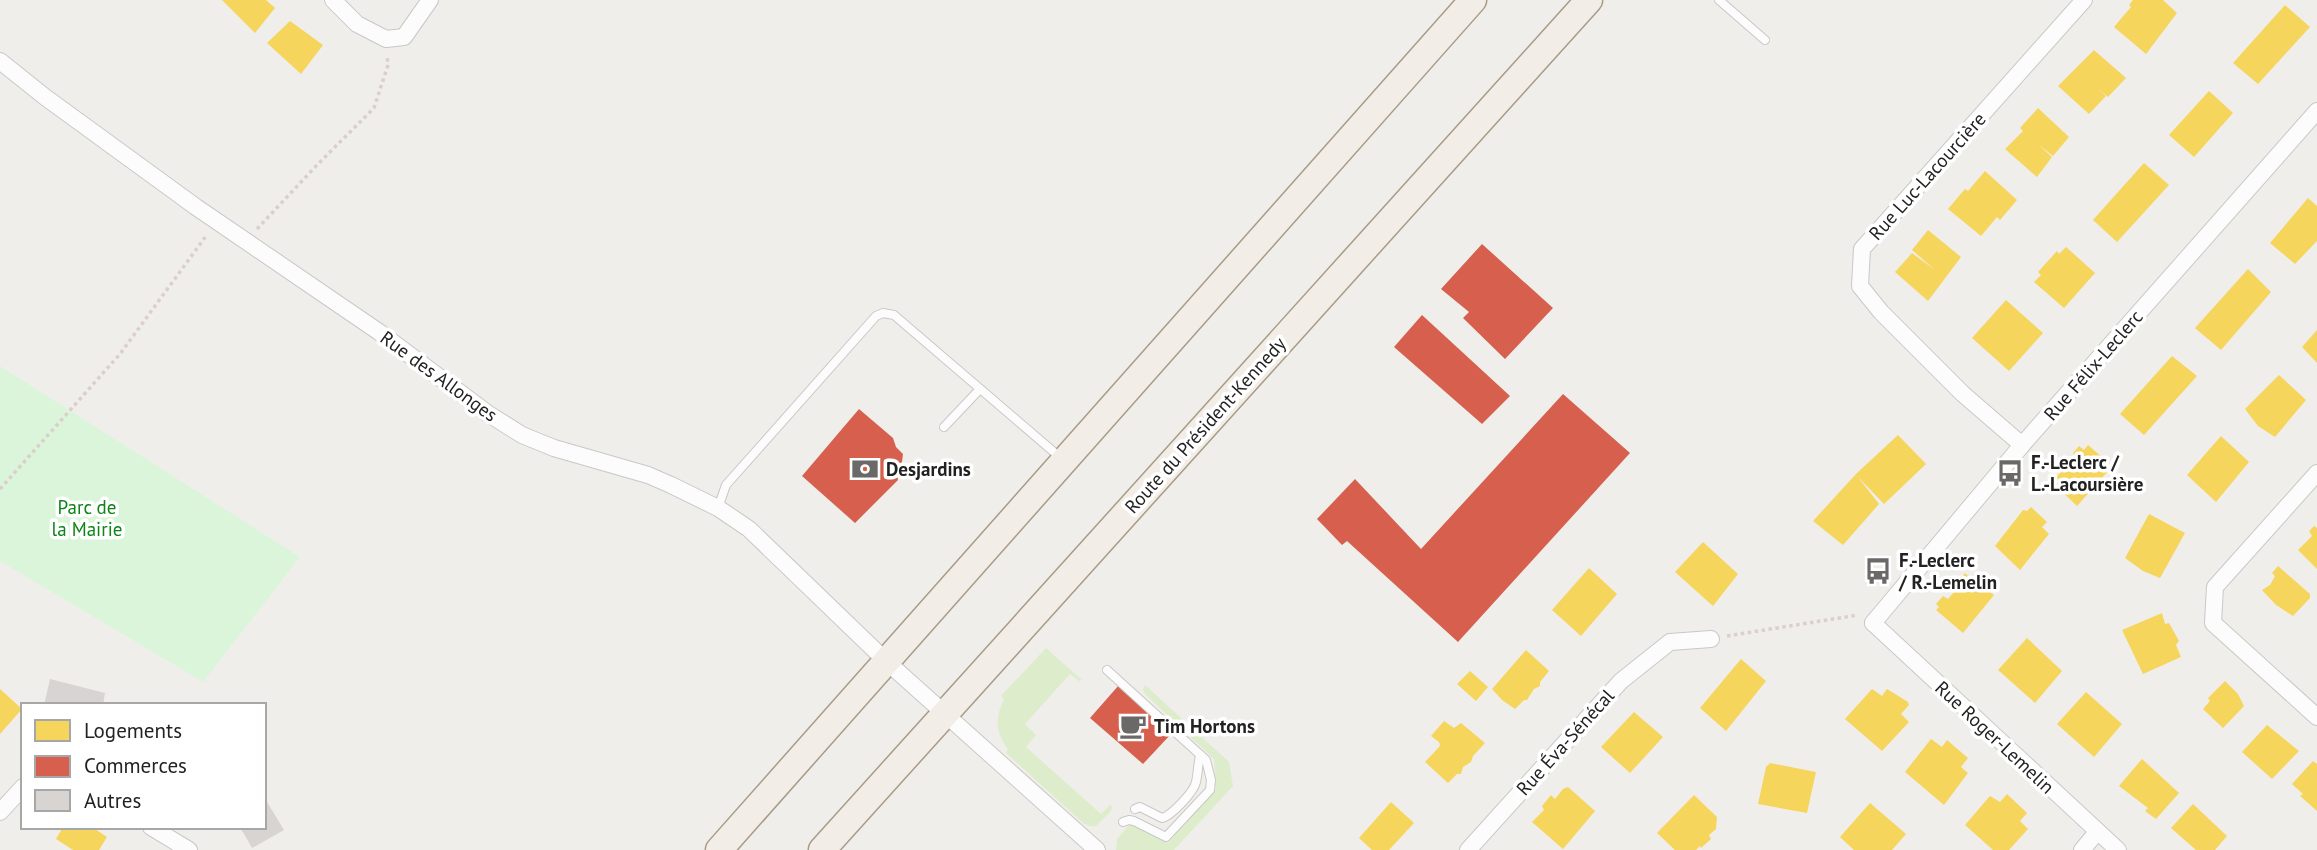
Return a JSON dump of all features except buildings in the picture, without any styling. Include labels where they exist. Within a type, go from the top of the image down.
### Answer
[{"type":"main road","points":[[719,850],[1474,0]]},
{"type":"main road","name":"Route du Président-Kennedy","points":[[822,850],[1589,0]]},
{"type":"street","points":[[333,0],[357,24],[386,39],[404,37],[430,0]]},
{"type":"street","name":"Rue Luc-Lacourcière","points":[[2022,445],[1963,394],[1881,312],[1860,286],[1862,249],[2084,0]]},
{"type":"street","name":"Rue des Allonges","points":[[0,61],[45,97],[217,221],[379,332],[487,413],[522,435],[580,456],[648,475],[718,508],[749,529],[886,661],[1097,850]]},
{"type":"street","name":"Rue Félix-Leclerc","points":[[1872,618],[2317,111]]},
{"type":"street","points":[[2317,473],[2214,587],[2213,623],[2317,717]]},
{"type":"street","name":"Rue Roger-Lemelin","points":[[1872,618],[2118,850]]},
{"type":"street","name":"Rue Éva-Sénécal","points":[[1468,850],[1621,681],[1670,642],[1711,639]]},
{"type":"street","points":[[0,812],[21,789]]},
{"type":"street","points":[[154,829],[188,850]]},
{"type":"street","points":[[2082,850],[2098,832]]},
{"type":"lane","points":[[1719,0],[1765,40]]},
{"type":"lane","points":[[718,508],[726,485],[876,316],[883,313],[894,315],[1064,461]]},
{"type":"lane","points":[[944,427],[980,389]]},
{"type":"lane","points":[[1107,670],[1206,760],[1209,769],[1210,790],[1166,837],[1134,821],[1123,822]]},
{"type":"lane","points":[[1135,809],[1146,809],[1162,818],[1171,814],[1195,786],[1200,755]]},
{"type":"path","points":[[246,241],[317,164],[374,108],[388,65],[386,39]]},
{"type":"path","points":[[0,489],[120,354],[217,221]]},
{"type":"path","points":[[1711,639],[1872,618]]},
{"type":"green space","name":"Parc de la Mairie","points":[[0,366],[300,557],[203,682],[0,561]]},
{"type":"green space","points":[[1046,648],[1082,680],[1079,681],[1070,674],[1025,724],[1036,735],[1026,747],[1101,814],[1112,806],[1111,811],[1096,826],[1083,823],[1006,753],[1008,749],[999,731],[999,712],[1004,699],[1001,696]]},
{"type":"green space","points":[[1145,685],[1229,762],[1233,786],[1174,850],[1116,850],[1117,839],[1130,824],[1168,843],[1216,789],[1214,759],[1146,695],[1143,690]]},
{"type":"place","name":"Desjardins","points":[[865,469]]},
{"type":"place","name":"F.-Leclerc / L.-Lacoursière","points":[[2010,473]]},
{"type":"place","name":"F.-Leclerc / R.-Lemelin","points":[[1878,571]]},
{"type":"place","name":"Tim Hortons","points":[[1133,726]]}]
